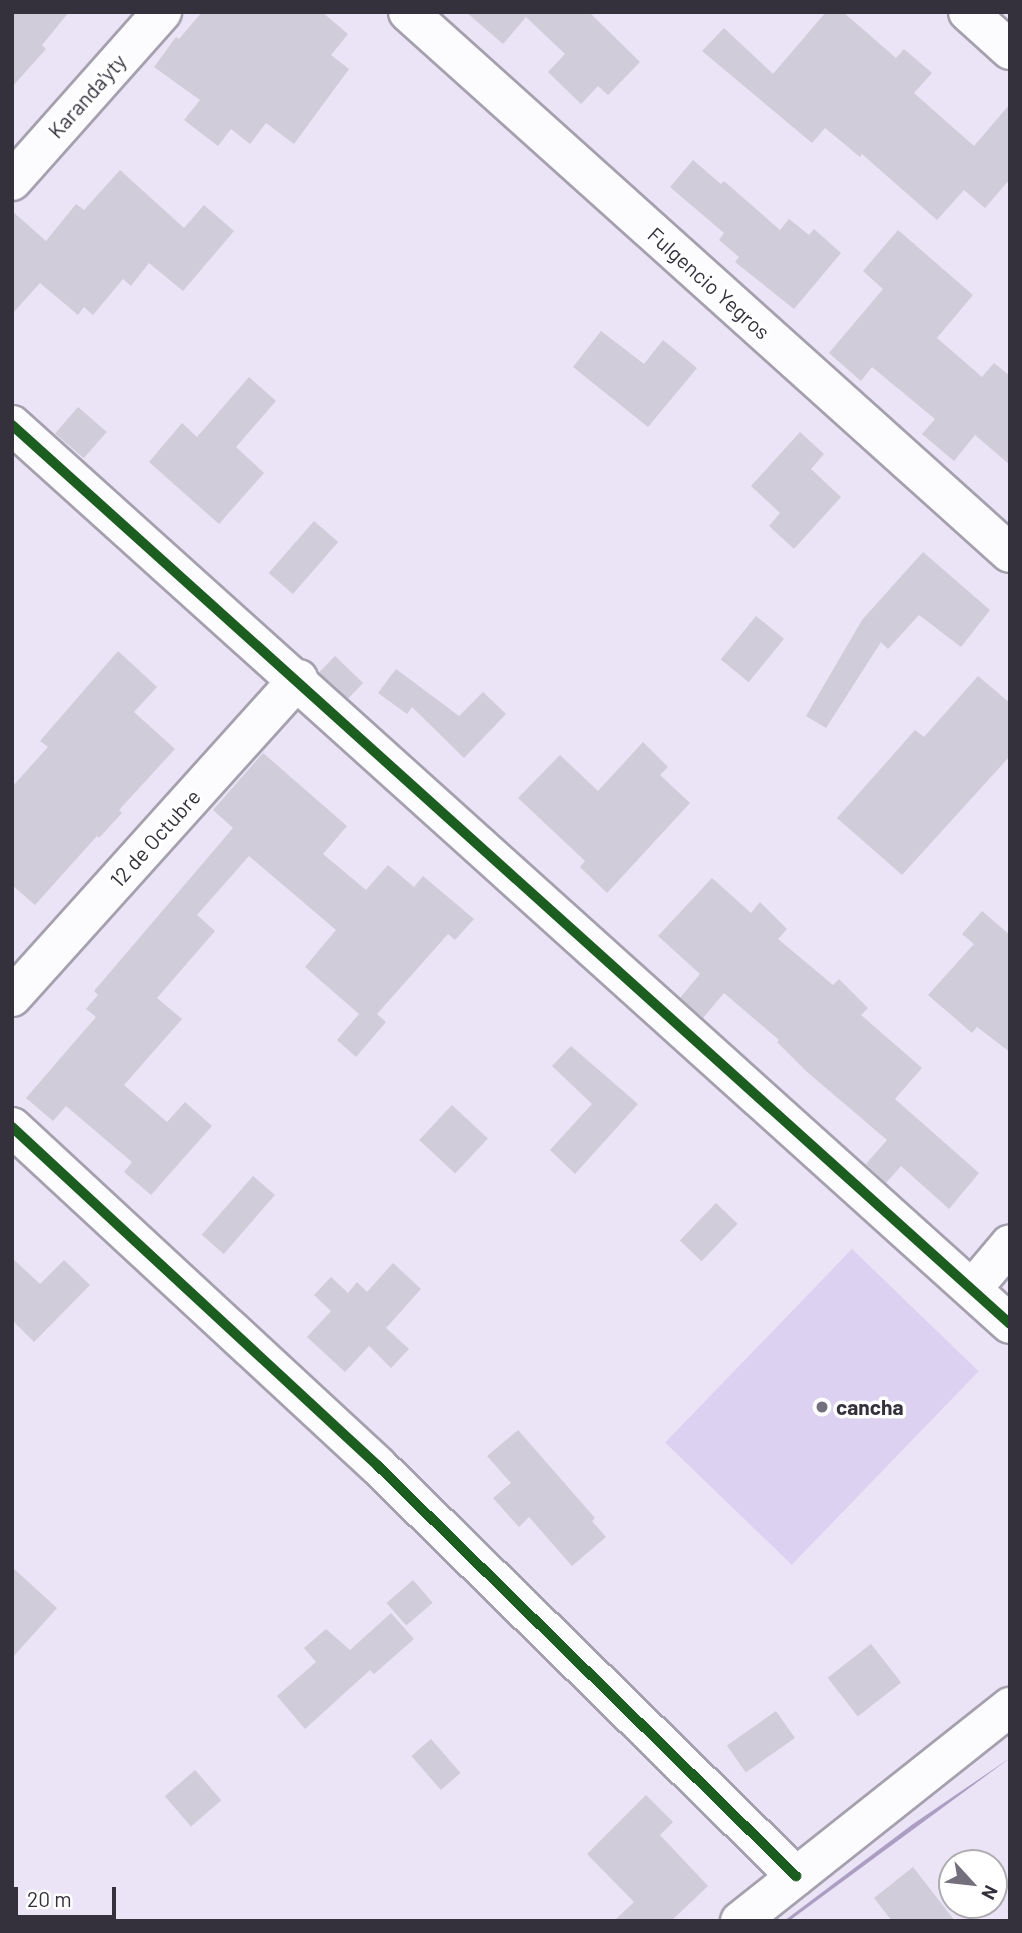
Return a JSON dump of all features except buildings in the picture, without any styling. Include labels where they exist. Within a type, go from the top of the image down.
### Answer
[{"type":"street","name":"Karanda'yty","points":[[12,181],[162,12]]},
{"type":"street","name":"Fulgencio Yegros","points":[[408,12],[1010,553]]},
{"type":"street","points":[[968,12],[1010,50]]},
{"type":"street","points":[[12,425],[298,679],[1010,1324]]},
{"type":"street","name":"12 de Octubre","points":[[12,997],[298,679]]},
{"type":"street","points":[[12,1127],[378,1466],[796,1876]]},
{"type":"street","points":[[973,1288],[1010,1244]]},
{"type":"street","points":[[740,1921],[1010,1707]]},
{"type":"shaded area","name":"cancha","points":[[852,1249],[979,1371],[792,1565],[665,1443]]},
{"type":"shaded area","points":[[1010,1758],[789,1921],[784,1921],[913,1824]]},
{"type":"cycle path","points":[[12,425],[1010,1324]]},
{"type":"cycle path","points":[[12,1127],[378,1466],[796,1876]]},
{"type":"place","name":"cancha","points":[[822,1407]]}]
